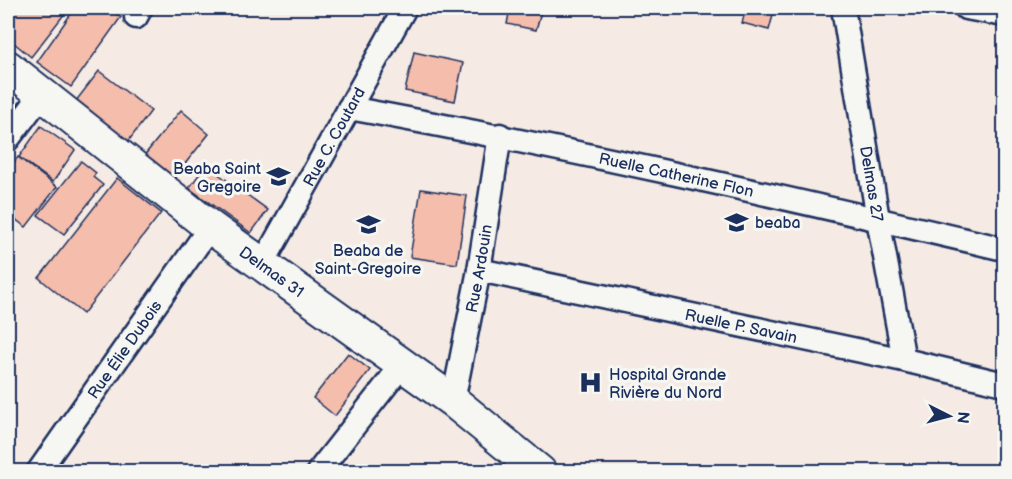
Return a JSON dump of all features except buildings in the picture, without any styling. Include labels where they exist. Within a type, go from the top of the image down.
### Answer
[{"type":"street","name":"Rue C. Coutard","points":[[262,265],[405,8]]},
{"type":"street","name":"Delmas 27","points":[[843,8],[904,360]]},
{"type":"street","points":[[966,8],[1005,15]]},
{"type":"street","name":"Delmas 31","points":[[8,67],[210,227],[453,401],[540,471]]},
{"type":"street","points":[[8,139],[42,94]]},
{"type":"street","name":"Ruelle Catherine Flon","points":[[349,108],[500,135],[734,185],[1005,249]]},
{"type":"street","name":"Rue Ardouin","points":[[453,401],[479,270],[500,135]]},
{"type":"street","name":"Rue Élie Dubois","points":[[38,471],[210,227]]},
{"type":"street","name":"Ruelle P. Savain","points":[[479,270],[904,360],[1005,384]]},
{"type":"street","points":[[318,471],[402,365]]},
{"type":"place","name":"Beaba Saint Gregoire","points":[[279,177]]},
{"type":"place","name":"beaba","points":[[737,222]]},
{"type":"place","name":"Beaba de Saint-Gregoire","points":[[368,225]]},
{"type":"place","name":"Hospital Grande Rivière du Nord","points":[[591,383]]}]
